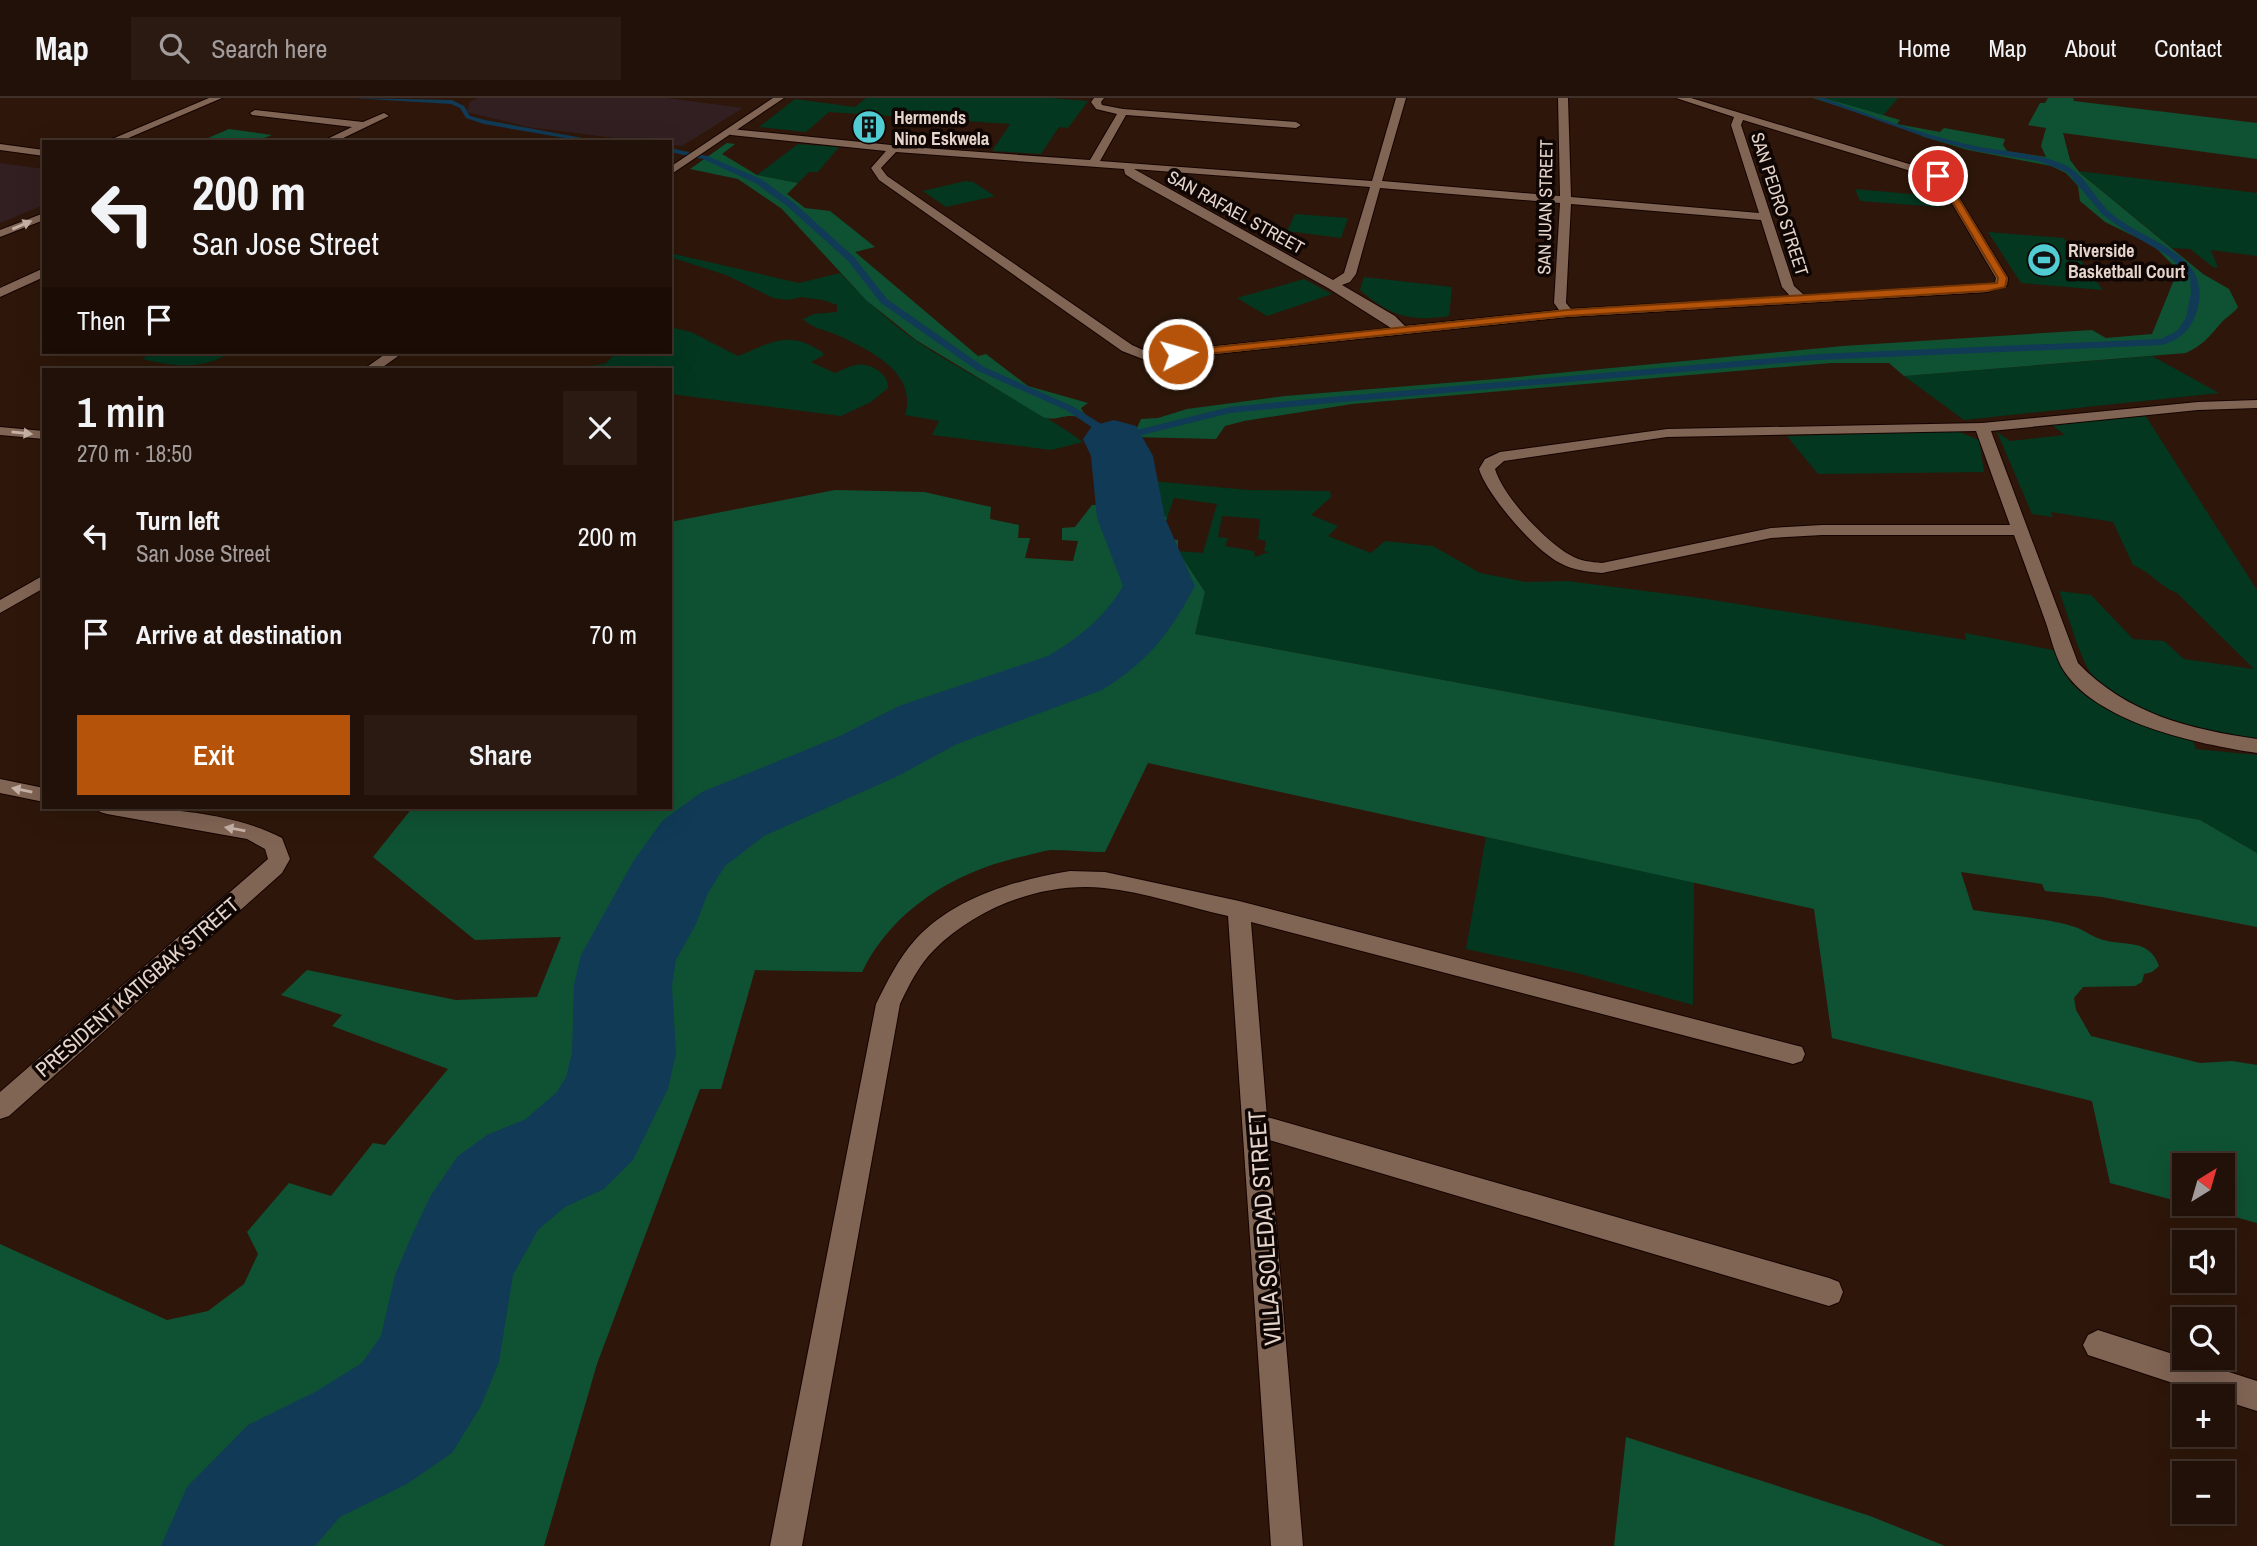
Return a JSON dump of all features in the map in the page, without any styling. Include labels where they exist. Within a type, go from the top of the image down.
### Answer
[{"type":"street","points":[[115,140],[217,98]]},
{"type":"street","points":[[674,170],[779,98]]},
{"type":"street","points":[[1099,98],[1096,102],[1099,107],[1123,112],[1296,124]]},
{"type":"street","points":[[1332,285],[1346,279],[1350,274],[1401,98]]},
{"type":"street","name":"SAN JUAN STREET","points":[[1563,98],[1566,199],[1560,303],[1567,313]]},
{"type":"street","points":[[892,149],[876,167],[883,178],[1127,348],[1141,355],[1156,357],[1567,313],[2001,285],[2002,278],[1944,181],[1938,176],[1681,98]]},
{"type":"street","points":[[1093,163],[1123,112]]},
{"type":"street","points":[[255,113],[363,125]]},
{"type":"street","points":[[330,140],[384,116]]},
{"type":"street","name":"SAN PEDRO STREET","points":[[1739,116],[1736,125],[1788,287],[1801,299]]},
{"type":"street","points":[[730,132],[892,149],[1375,184],[1766,217]]},
{"type":"street","points":[[0,146],[42,153]]},
{"type":"street","name":"SAN RAFAEL STREET","points":[[1129,166],[1129,172],[1138,178],[1332,285],[1390,319],[1403,331]]},
{"type":"street","points":[[0,234],[42,217]]},
{"type":"street","points":[[0,293],[42,273]]},
{"type":"street","points":[[372,368],[394,354]]},
{"type":"street","points":[[2022,530],[1771,533],[1602,568],[1588,568],[1568,563],[1552,554],[1487,473],[1487,466],[1500,457],[1667,433],[1982,426],[2198,406],[2257,404]]},
{"type":"street","points":[[1982,426],[2070,665],[2087,686],[2124,709],[2174,730],[2257,746]]},
{"type":"street","points":[[0,431],[42,435]]},
{"type":"street","points":[[0,608],[42,581]]},
{"type":"street","points":[[0,786],[42,794]]},
{"type":"street","name":"PRESIDENT KATIGBAK STREET","points":[[0,1108],[274,867],[279,859],[279,852],[268,839],[253,832],[119,809]]},
{"type":"street","points":[[786,1546],[888,1004],[904,972],[923,945],[954,920],[994,899],[1031,886],[1070,879],[1105,880],[1239,910],[1793,1054]]},
{"type":"street","name":"VILLA SOLEDAD STREET","points":[[1239,910],[1287,1546]]},
{"type":"street","points":[[1257,1125],[1829,1292]]},
{"type":"street","points":[[2098,1345],[2257,1396]]},
{"type":"shaded area","points":[[478,98],[667,98],[743,108],[682,146],[672,145],[672,140],[631,140],[528,127],[467,112],[470,102]]},
{"type":"shaded area","points":[[0,163],[42,169],[42,206],[0,223]]},
{"type":"green space","points":[[866,98],[1050,98],[1088,101],[1068,128],[1059,127],[1041,154],[992,151],[1010,124],[829,112],[806,132],[759,127],[795,99],[855,107]]},
{"type":"green space","points":[[1813,98],[1824,98],[1900,120],[1897,124],[1940,132],[1944,128],[2005,139],[2003,145],[2007,151],[2046,157],[2041,146],[2046,128],[2028,125],[2040,103],[2045,103],[2048,98],[2073,98],[2074,101],[2257,123],[2257,159],[2063,133],[2070,160],[2080,173],[2203,274],[2229,289],[2238,307],[2205,340],[2186,353],[1904,376],[1889,363],[1831,363],[1352,404],[1244,421],[1225,426],[1216,439],[1132,437],[1123,441],[1140,482],[1167,518],[1161,537],[1178,540],[1178,551],[1205,592],[1195,634],[2200,820],[2257,853],[2257,927],[2102,897],[2045,891],[2042,884],[1961,872],[1973,910],[2065,924],[2100,939],[2142,947],[2155,957],[2159,966],[2144,974],[2142,982],[2135,986],[2083,987],[2074,998],[2076,1010],[2091,1036],[2200,1063],[2232,1061],[2257,1065],[2257,1223],[2232,1216],[2235,1216],[2235,1153],[2172,1153],[2172,1200],[2110,1183],[2092,1101],[1832,1038],[1814,909],[1148,763],[1105,852],[1043,851],[995,864],[949,884],[908,912],[890,930],[862,972],[755,970],[721,1089],[700,1089],[597,1364],[544,1546],[0,1546],[0,1244],[167,1320],[208,1311],[244,1284],[258,1254],[247,1232],[289,1183],[331,1196],[373,1143],[385,1145],[448,1069],[332,1026],[342,1015],[281,995],[307,970],[456,1000],[537,997],[561,937],[475,940],[373,857],[411,809],[672,809],[672,522],[835,490],[924,492],[991,507],[990,519],[1019,525],[1018,538],[1030,538],[1025,558],[1073,561],[1078,541],[1062,540],[1062,528],[1075,527],[1092,505],[1115,505],[1111,477],[1098,449],[1105,441],[1105,434],[1098,428],[1076,416],[1050,419],[1043,417],[916,340],[866,300],[782,209],[738,179],[690,169],[727,143],[735,144],[722,154],[757,175],[798,183],[787,194],[805,208],[830,211],[875,247],[855,252],[978,356],[986,354],[1028,386],[1088,403],[1081,408],[1085,415],[1097,425],[1121,431],[1136,430],[1141,419],[1158,418],[1187,409],[1285,396],[1843,346],[2092,330],[2106,338],[2152,334],[2178,270],[2154,246],[2105,222],[2080,201],[2078,186],[2066,173],[2051,166],[1968,150],[1921,136],[1923,134]]},
{"type":"green space","points":[[1824,98],[1898,98],[1882,117]]},
{"type":"green space","points":[[229,129],[272,135],[259,140],[204,140]]},
{"type":"green space","points":[[798,144],[839,147],[818,172],[809,172],[798,183],[757,175]]},
{"type":"green space","points":[[2078,171],[2257,193],[2257,256],[2211,250],[2218,268],[2190,249],[2172,248]]},
{"type":"green space","points":[[965,181],[973,182],[995,196],[946,207],[923,191]]},
{"type":"green space","points":[[1855,189],[1932,196],[1939,207],[1860,201]]},
{"type":"green space","points":[[1295,214],[1348,218],[1341,238],[1287,231]]},
{"type":"green space","name":"Riverside Basketball Court","points":[[1988,232],[2064,238],[2103,290],[2021,283]]},
{"type":"green space","points":[[672,253],[799,283],[840,273],[883,314],[918,342],[1046,417],[1083,442],[1051,450],[932,435],[939,421],[905,415],[907,400],[904,387],[898,375],[888,365],[863,348],[814,327],[803,319],[814,314],[837,312],[837,305],[801,297],[788,300],[773,298],[726,275],[672,258]]},
{"type":"green space","points":[[1364,277],[1452,287],[1449,316],[1423,318],[1391,311],[1360,290]]},
{"type":"green space","points":[[1304,279],[1332,294],[1267,316],[1237,298]]},
{"type":"green space","points":[[672,327],[691,332],[738,356],[770,343],[799,341],[824,355],[811,362],[835,373],[853,366],[867,365],[882,374],[888,388],[871,402],[841,416],[672,394],[672,368],[573,368],[605,364],[615,354],[672,354]]},
{"type":"green space","points":[[151,354],[228,354],[210,362],[188,365],[142,359]]},
{"type":"green space","points":[[2152,356],[2219,393],[1964,420],[1904,376]]},
{"type":"green space","points":[[2145,415],[2257,590],[2257,739],[2192,726],[2143,709],[2103,686],[2090,672],[2077,644],[2059,591],[2091,595],[2133,639],[2164,641],[2184,659],[2254,669],[2177,593],[2133,565],[2113,522],[2051,512],[2053,517],[2032,514],[1997,432],[2010,441],[2065,435],[2052,425]]},
{"type":"green space","points":[[1957,431],[1979,440],[1984,472],[1818,474],[1787,436]]},
{"type":"green space","points":[[1142,480],[1248,490],[1330,491],[1331,497],[1311,515],[1338,526],[1328,536],[1371,553],[1385,541],[1433,546],[1480,573],[1526,582],[1567,581],[1700,598],[1966,640],[1965,633],[2058,651],[2064,672],[2073,685],[2103,707],[2141,724],[2193,741],[2196,749],[2257,755],[2257,853],[2200,820],[1195,634],[1205,592],[1178,551],[1203,553],[1217,504],[1174,498],[1167,518],[1158,511]],"holes":[[[1222,516],[1260,519],[1258,539],[1266,541],[1264,551],[1269,552],[1255,557],[1254,551],[1225,546],[1228,538],[1218,537]]]},
{"type":"green space","points":[[1486,837],[1694,882],[1693,1005],[1577,973],[1466,949]]},
{"type":"green space","points":[[1626,1437],[1870,1516],[1945,1546],[1614,1546]]},
{"type":"waterway","points":[[355,98],[452,102],[462,107],[468,117],[484,122],[589,140]]},
{"type":"waterway","points":[[672,150],[705,157],[758,181],[790,204],[851,259],[884,301],[981,369],[1069,408],[1108,432],[1114,439],[1230,410],[1818,357],[2162,342],[2175,337],[2188,324],[2193,312],[2195,293],[2192,274],[2162,248],[2127,229],[2106,213],[2070,171],[2039,159],[1976,149],[1927,136],[1818,98]]},
{"type":"waterway","points":[[229,1546],[235,1535],[294,1471],[361,1438],[407,1408],[437,1362],[454,1275],[472,1234],[498,1193],[526,1171],[565,1154],[595,1126],[615,1089],[624,1053],[623,985],[629,955],[649,924],[666,884],[694,843],[733,814],[869,756],[928,725],[1075,673],[1097,660],[1139,622],[1159,586],[1131,518],[1122,456],[1114,439]]},
{"type":"place","name":"Hermends Nino Eskwela","points":[[869,127]]},
{"type":"place","name":"Riverside Basketball Court","points":[[2044,260]]},
{"type":"route","points":[[1178,354],[1567,313],[1998,287],[2003,282],[2002,278],[1944,181],[1938,176]]}]
